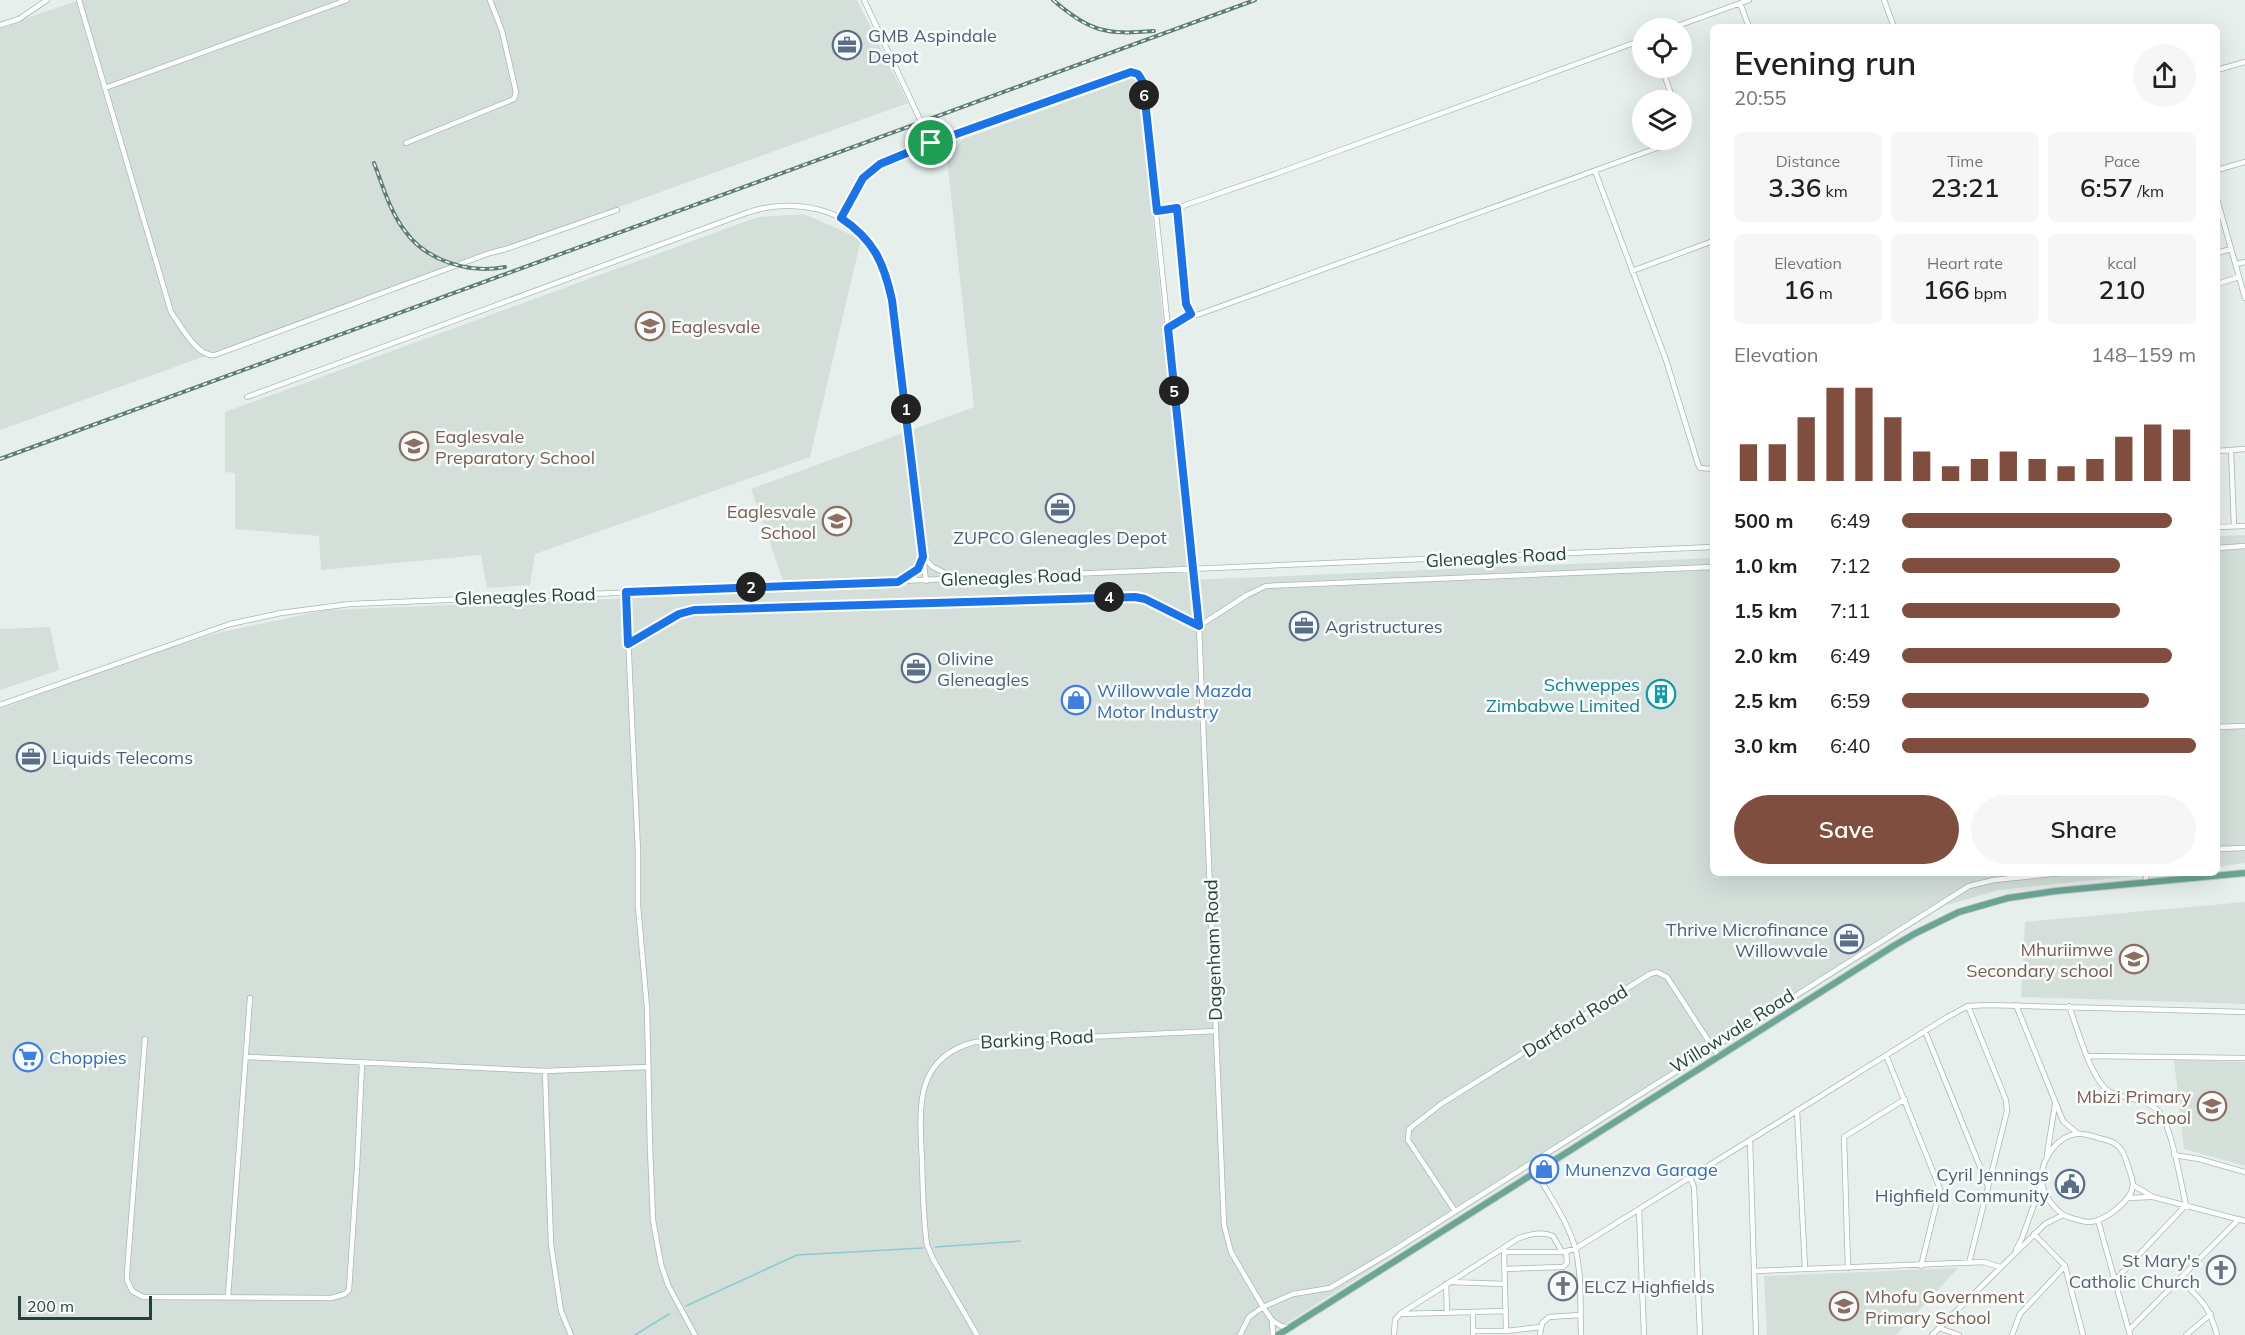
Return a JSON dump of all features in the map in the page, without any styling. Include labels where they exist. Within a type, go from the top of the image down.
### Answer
[{"type":"main road","name":"Willowvale Road","points":[[2220,875],[2245,873]]},
{"type":"main road","name":"Willowvale Road","points":[[1278,1335],[1916,933],[1959,912],[1984,903],[2035,893],[2212,876]]},
{"type":"street","points":[[0,23],[19,19],[46,0]]},
{"type":"street","points":[[79,0],[171,312],[201,352],[207,356],[490,253],[617,210]]},
{"type":"street","points":[[105,88],[347,0]]},
{"type":"street","points":[[406,143],[514,99],[516,92],[502,31],[490,0]]},
{"type":"street","points":[[841,218],[860,183],[871,170],[890,159],[931,143],[864,0]]},
{"type":"street","points":[[1692,21],[1749,0]]},
{"type":"street","points":[[1884,0],[1893,24]]},
{"type":"street","points":[[1740,3],[1748,24]]},
{"type":"street","points":[[1157,211],[1177,208],[1632,43]]},
{"type":"street","points":[[2220,69],[2245,62]]},
{"type":"street","name":"Dagenham Road","points":[[931,143],[1126,73],[1136,73],[1143,82],[1199,626],[1224,1226],[1232,1252],[1272,1320]]},
{"type":"street","points":[[1168,328],[1191,314],[1203,314],[1649,150]]},
{"type":"street","points":[[2220,169],[2245,162]]},
{"type":"street","points":[[1594,171],[1666,360],[1698,464],[1703,469],[1710,469]]},
{"type":"street","points":[[247,397],[755,210],[802,205],[818,209],[841,218],[860,232],[873,247],[888,281],[926,581]]},
{"type":"street","points":[[1177,208],[1186,304],[1191,314]]},
{"type":"street","points":[[2220,210],[2245,298]]},
{"type":"street","points":[[1632,271],[1710,242]]},
{"type":"street","points":[[2220,252],[2231,249]]},
{"type":"street","points":[[2236,264],[2245,262]]},
{"type":"street","points":[[2220,283],[2239,277]]},
{"type":"street","points":[[2220,451],[2245,449]]},
{"type":"street","points":[[2231,450],[2234,526]]},
{"type":"street","points":[[2220,527],[2245,525]]},
{"type":"street","points":[[2220,548],[2245,546]]},
{"type":"street","name":"Gleneagles Road","points":[[0,705],[194,636],[272,614],[350,604],[1710,547]]},
{"type":"street","points":[[923,557],[933,567],[957,579]]},
{"type":"street","points":[[898,582],[918,569],[923,557]]},
{"type":"street","points":[[628,644],[679,614],[694,610],[1135,597],[1145,599],[1199,626],[1252,591],[1266,586],[1710,567]]},
{"type":"street","points":[[626,592],[638,852],[638,906],[647,1008],[650,1148],[656,1240],[668,1285],[695,1335]]},
{"type":"street","points":[[2220,727],[2245,726]]},
{"type":"street","points":[[2220,849],[2245,848]]},
{"type":"street","points":[[1240,1335],[1249,1317],[1263,1307],[1293,1294],[1330,1288],[1969,886],[1987,881],[2034,876]]},
{"type":"street","points":[[2146,876],[2146,882]]},
{"type":"street","name":"Dartford Road","points":[[1455,1211],[1408,1140],[1407,1133],[1413,1125],[1441,1104],[1654,972],[1662,973],[1673,985],[1719,1057]]},
{"type":"street","points":[[228,1298],[250,998]]},
{"type":"street","points":[[2016,1005],[2063,1121],[2077,1133],[2110,1141],[2117,1145],[2124,1155],[2133,1185],[2128,1198],[2098,1221],[2080,1221],[2063,1215],[2053,1207],[2046,1196],[2042,1182],[2042,1168],[2046,1158],[2055,1102]]},
{"type":"street","points":[[1968,1006],[2007,1105],[1969,1263]]},
{"type":"street","points":[[1504,1250],[1564,1252],[1575,1249],[1968,1006],[2069,1006],[2245,1012]]},
{"type":"street","points":[[2069,1006],[2099,1082],[2111,1092],[2154,1107],[2162,1115],[2186,1205]]},
{"type":"street","name":"Barking Road","points":[[977,1335],[927,1245],[920,1104],[926,1079],[933,1067],[962,1045],[975,1042],[1216,1031]]},
{"type":"street","points":[[1925,1031],[1987,1184]]},
{"type":"street","points":[[146,1039],[127,1273],[129,1287],[137,1295],[143,1297],[331,1298],[339,1297],[349,1290],[362,1064]]},
{"type":"street","points":[[1886,1055],[1940,1189],[1921,1266]]},
{"type":"street","points":[[2088,1056],[2245,1058]]},
{"type":"street","points":[[247,1057],[545,1071],[648,1067]]},
{"type":"street","points":[[545,1071],[551,1244],[561,1311],[571,1335]]},
{"type":"street","points":[[1848,1268],[1844,1137],[1905,1099]]},
{"type":"street","points":[[1797,1110],[1805,1269]]},
{"type":"street","points":[[2046,1158],[2064,1138],[2077,1133]]},
{"type":"street","points":[[1750,1140],[1756,1335]]},
{"type":"street","points":[[2174,1155],[2199,1159],[2245,1172]]},
{"type":"street","points":[[1536,1172],[1557,1208],[1575,1249],[1581,1335]]},
{"type":"street","points":[[1690,1177],[1694,1187],[1700,1335]]},
{"type":"street","points":[[2015,1252],[2042,1182]]},
{"type":"street","points":[[2133,1185],[2153,1197]]},
{"type":"street","points":[[2128,1198],[2153,1197],[2242,1220]]},
{"type":"street","points":[[2116,1279],[2186,1205]]},
{"type":"street","points":[[1639,1210],[1644,1335]]},
{"type":"street","points":[[1932,1335],[2034,1234],[2053,1219],[2063,1215]]},
{"type":"street","points":[[2130,1333],[2180,1279],[2242,1220]]},
{"type":"street","points":[[2098,1221],[2130,1333]]},
{"type":"street","points":[[1394,1335],[1395,1320],[1400,1314],[1504,1250],[1519,1238],[1531,1234],[1547,1233],[1553,1236],[1564,1252],[1567,1263],[1563,1267],[1505,1269]]},
{"type":"street","points":[[2034,1234],[2065,1266],[2083,1335]]},
{"type":"street","points":[[1504,1250],[1506,1331]]},
{"type":"street","points":[[1754,1271],[1984,1262],[2000,1267]]},
{"type":"street","points":[[2012,1335],[2020,1314],[2065,1266]]},
{"type":"street","points":[[2180,1279],[2206,1304],[2217,1335]]},
{"type":"street","points":[[1448,1283],[1505,1284]]},
{"type":"street","points":[[1447,1312],[1448,1283]]},
{"type":"street","points":[[1473,1311],[1474,1333],[1521,1332],[1540,1327],[1549,1317],[1580,1315]]},
{"type":"street","points":[[1400,1314],[1506,1311]]},
{"type":"street","points":[[2186,1335],[2211,1314]]},
{"type":"street","points":[[1272,1320],[1281,1326],[1290,1328]]},
{"type":"street","points":[[1272,1320],[1273,1335]]},
{"type":"street","points":[[1540,1327],[1540,1335]]},
{"type":"street","points":[[1939,1328],[1959,1335]]},
{"type":"shaded area","points":[[80,0],[857,0],[908,103],[0,430],[0,27]]},
{"type":"shaded area","points":[[1138,76],[1190,580],[1710,558],[1710,876],[2136,876],[1999,890],[1946,905],[1268,1335],[0,1335],[0,709],[129,661],[217,633],[326,610],[787,592],[751,489],[974,407],[947,159],[963,139]]},
{"type":"shaded area","name":"Eaglesvale","points":[[804,214],[861,239],[810,457],[535,554],[530,585],[487,588],[481,555],[321,570],[319,536],[235,529],[235,473],[225,472],[225,412],[758,217]]},
{"type":"shaded area","points":[[2245,535],[2245,863],[2220,867],[2220,536]]},
{"type":"shaded area","points":[[50,627],[59,670],[0,690],[0,629]]},
{"type":"shaded area","name":"Mhuriimwe Secondary school","points":[[2245,902],[2245,1004],[2021,997],[2025,922]]},
{"type":"shaded area","name":"Mbizi Primary School","points":[[2174,1060],[2245,1062],[2245,1166],[2184,1149]]},
{"type":"shaded area","name":"Mhofu Government Primary School","points":[[1958,1268],[1896,1335],[1767,1335],[1764,1276]]},
{"type":"waterway","points":[[935,1247],[1020,1241]]},
{"type":"waterway","points":[[686,1306],[797,1255],[923,1248]]},
{"type":"waterway","points":[[635,1335],[669,1314]]},
{"type":"railway","points":[[1053,0],[1078,19],[1099,29],[1123,32],[1154,31]]},
{"type":"railway","points":[[0,459],[1255,0]]},
{"type":"railway","points":[[374,163],[395,216],[405,231],[425,250],[450,263],[464,267],[478,269],[505,267]]},
{"type":"place","name":"GMB Aspindale Depot","points":[[847,45]]},
{"type":"place","name":"Eaglesvale","points":[[650,326]]},
{"type":"place","name":"Eaglesvale Preparatory School","points":[[414,446]]},
{"type":"place","name":"ZUPCO Gleneagles Depot","points":[[1060,508]]},
{"type":"place","name":"Eaglesvale School","points":[[837,521]]},
{"type":"place","name":"Agristructures","points":[[1304,626]]},
{"type":"place","name":"Olivine Gleneagles","points":[[916,668]]},
{"type":"place","name":"Schweppes Zimbabwe Limited","points":[[1661,694]]},
{"type":"place","name":"Willowvale Mazda Motor Industry","points":[[1076,700]]},
{"type":"place","name":"Liquids Telecoms","points":[[31,757]]},
{"type":"place","name":"Thrive Microfinance Willowvale","points":[[1849,939]]},
{"type":"place","name":"Mhuriimwe Secondary school","points":[[2134,959]]},
{"type":"place","name":"Choppies","points":[[28,1057]]},
{"type":"place","name":"Mbizi Primary School","points":[[2212,1106]]},
{"type":"place","name":"Munenzva Garage","points":[[1544,1169]]},
{"type":"place","name":"Cyril Jennings Highfield Community","points":[[2070,1184]]},
{"type":"place","name":"St Mary's Catholic Church","points":[[2221,1270]]},
{"type":"place","name":"ELCZ Highfields","points":[[1563,1286]]},
{"type":"place","name":"Mhofu Government Primary School","points":[[1844,1306]]},
{"type":"route","points":[[1126,73],[1136,73],[1141,77],[1157,211],[1177,208],[1186,304],[1191,314],[1168,328],[1199,626],[1145,599],[1135,597],[694,610],[679,614],[628,644],[626,592],[898,582],[906,579],[918,569],[923,557],[920,523],[888,281],[878,254],[868,240],[841,218],[866,174],[890,159],[931,143],[1126,73]]}]
